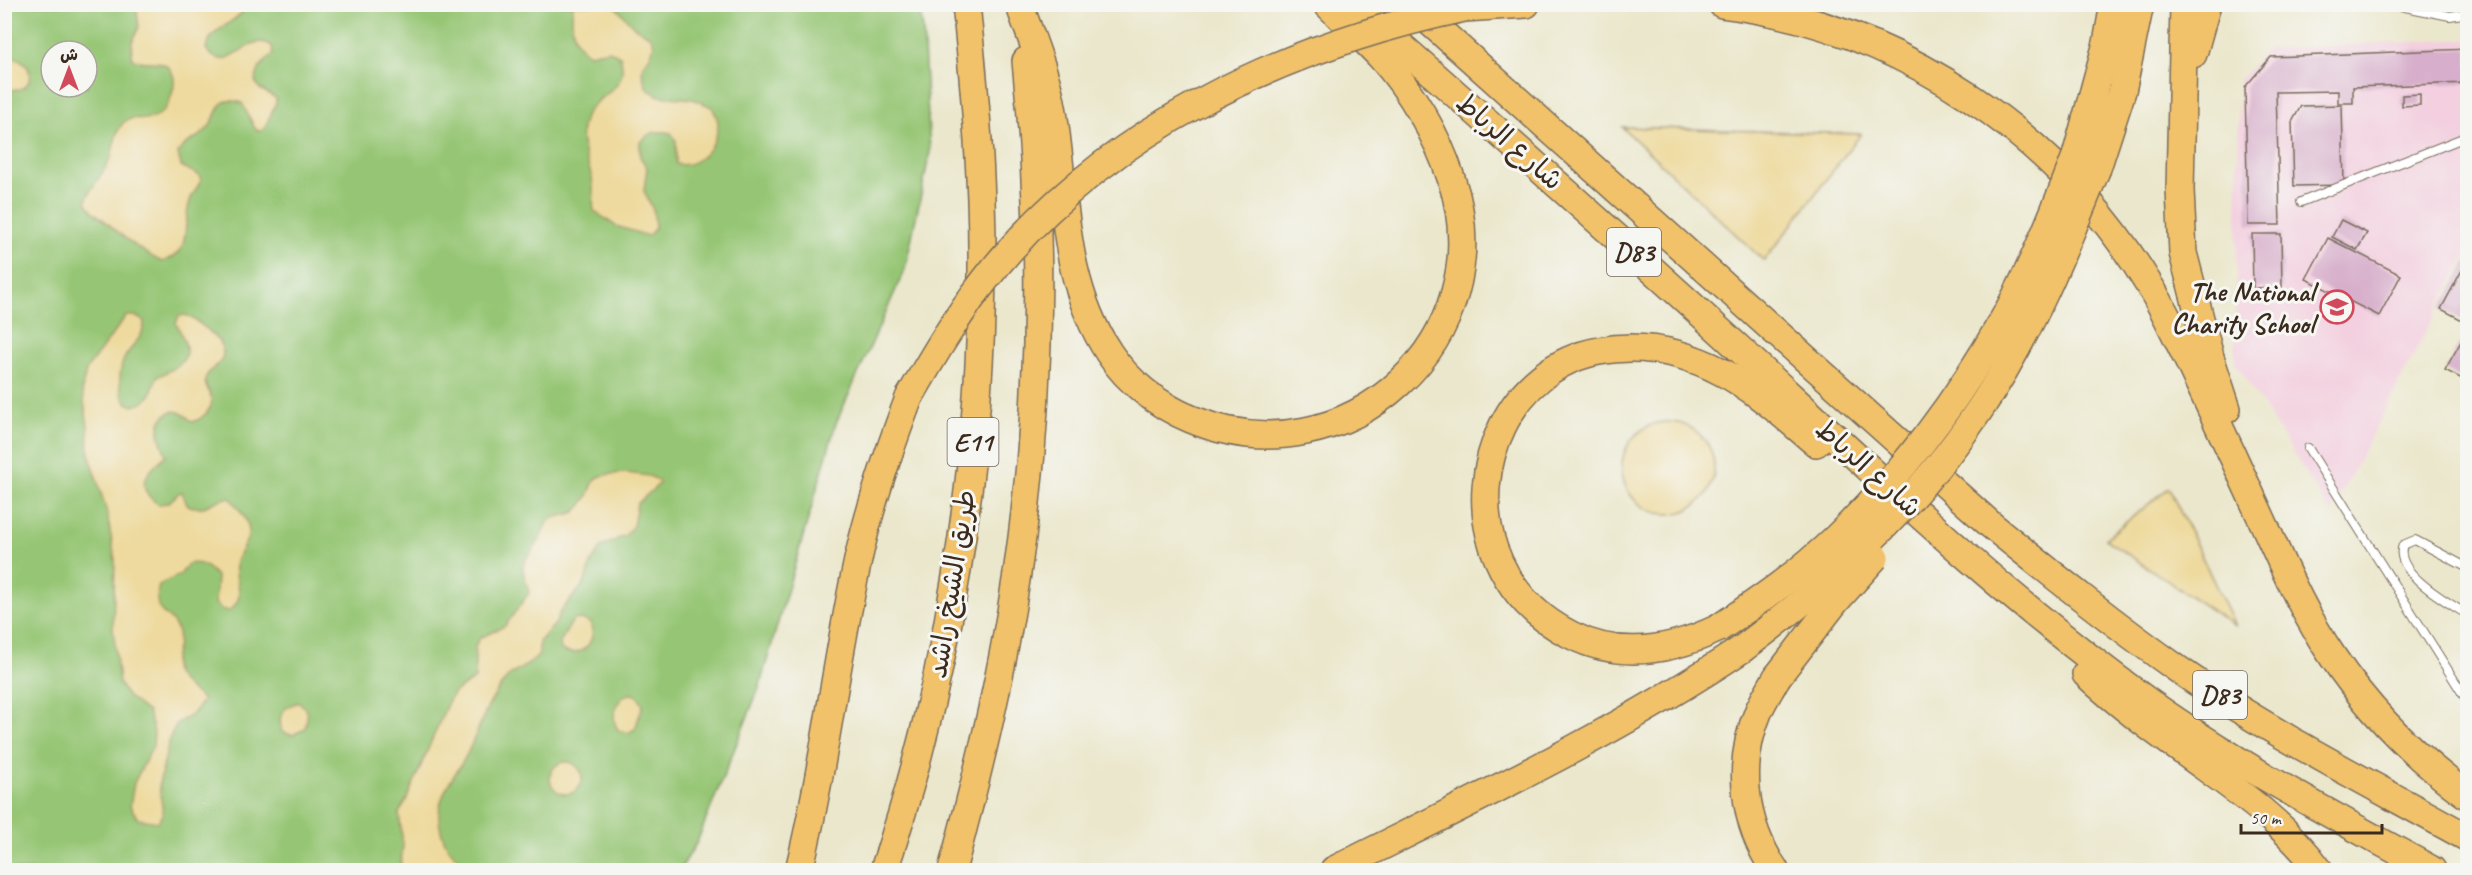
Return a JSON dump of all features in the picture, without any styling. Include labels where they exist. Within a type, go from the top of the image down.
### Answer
[{"type":"highway","name":"طريق الشيخ راشد","points":[[885,870],[899,826],[937,678],[962,538],[972,451],[979,362],[982,272],[980,170],[966,4]]},
{"type":"highway","points":[[1020,7],[1044,75],[1052,108],[1067,237],[1073,268],[1094,329],[1110,356],[1130,379],[1154,399],[1180,415],[1239,434],[1269,436],[1300,433],[1330,426],[1385,397],[1408,377],[1438,335],[1454,298],[1461,268],[1462,237],[1459,207],[1451,177],[1424,118],[1381,58],[1327,4]]},
{"type":"highway","name":"شارع الرباط","points":[[1353,4],[1581,203],[1910,506],[2025,607],[2150,702],[2199,735],[2255,771],[2432,870]]},
{"type":"highway","name":"شارع الرباط","points":[[1410,4],[1991,525],[2088,603],[2181,671],[2278,731],[2468,838]]},
{"type":"highway","points":[[799,870],[814,810],[861,549],[887,458],[909,399],[944,337],[985,279],[1032,226],[1076,186],[1141,136],[1202,100],[1305,54],[1383,28],[1468,6],[1526,4]]},
{"type":"highway","points":[[1722,4],[1754,8],[1824,26],[1890,52],[1954,85],[2013,127],[2066,175],[2112,229],[2152,289],[2208,402],[2292,585],[2332,657],[2379,716],[2436,772],[2468,796]]},
{"type":"highway","points":[[1334,870],[1596,738],[1656,704],[1742,649],[1781,620],[1854,556],[1921,485],[1952,448],[1984,403],[2045,294],[2087,162],[2114,4]]},
{"type":"highway","points":[[1910,506],[1869,483],[1743,384],[1704,363],[1662,350],[1619,348],[1597,351],[1556,367],[1538,380],[1516,404],[1498,432],[1491,453],[1485,496],[1486,518],[1491,539],[1508,579],[1521,597],[1538,614],[1557,629],[1579,639],[1602,647],[1626,651],[1674,646],[1719,628],[1762,599],[1838,536],[1902,465],[1972,370],[2003,321],[2053,215],[2087,162],[2122,91],[2140,4]]},
{"type":"highway","points":[[2184,4],[2180,190],[2183,253],[2210,357],[2261,516]]},
{"type":"highway","points":[[2182,96],[2207,4]]},
{"type":"highway","name":"E11","points":[[952,870],[990,722],[1005,643],[1027,483],[1035,389],[1038,295],[1037,200],[1031,106],[1020,7]]},
{"type":"highway","points":[[1775,870],[1764,854],[1750,819],[1745,782],[1750,736],[1759,710],[1778,677],[1835,602],[1915,513],[1952,448]]},
{"type":"highway","points":[[2025,607],[2055,642],[2100,687],[2128,711],[2264,811],[2289,835],[2319,870]]},
{"type":"lane","points":[[2390,4],[2450,15],[2468,13]]},
{"type":"lane","points":[[2301,202],[2468,136]]},
{"type":"lane","points":[[2308,448],[2468,702]]},
{"type":"lane","points":[[2468,568],[2415,540],[2403,545],[2401,551],[2404,564],[2424,586],[2468,615]]},
{"type":"shaded area","name":"The National Charity School","points":[[2467,39],[2467,253],[2331,513],[2235,362],[2239,80],[2268,49]]},
{"type":"green space","points":[[5,5],[919,5],[923,30],[930,152],[905,269],[836,423],[759,688],[697,842],[680,870],[5,870]]},
{"type":"sand","points":[[136,5],[248,5],[237,17],[212,36],[206,49],[212,56],[224,59],[252,44],[263,42],[272,46],[273,54],[260,67],[255,81],[260,89],[276,98],[276,103],[264,129],[256,130],[242,103],[227,101],[219,107],[205,132],[185,145],[178,153],[181,166],[199,175],[201,180],[190,201],[183,245],[172,258],[162,262],[124,237],[94,212],[86,201],[111,157],[117,134],[124,122],[131,119],[155,117],[165,109],[172,96],[173,75],[166,65],[137,61],[132,58],[132,42],[139,27]]},
{"type":"sand","points":[[573,5],[614,5],[633,26],[651,37],[654,45],[643,65],[642,74],[647,89],[659,96],[693,99],[712,107],[717,119],[714,142],[704,155],[691,163],[676,164],[676,141],[671,133],[654,133],[640,142],[640,157],[647,167],[644,191],[654,212],[655,228],[648,236],[616,226],[594,211],[593,183],[582,143],[582,128],[584,120],[595,103],[621,78],[622,68],[620,56],[609,50],[589,54],[583,50],[572,26]]},
{"type":"sand","points":[[5,58],[16,58],[28,68],[30,75],[24,87],[16,90],[5,88]]},
{"type":"sand","points":[[1622,127],[1861,134],[1764,261]]},
{"type":"sand","points":[[186,315],[213,335],[219,342],[223,356],[205,378],[211,403],[205,415],[193,422],[181,413],[172,412],[162,419],[159,434],[166,455],[149,473],[144,485],[145,491],[158,504],[168,503],[182,492],[187,505],[194,507],[230,498],[245,518],[249,531],[236,564],[238,600],[229,611],[221,609],[215,603],[217,577],[201,564],[188,564],[180,575],[159,585],[158,604],[175,625],[178,633],[174,669],[178,678],[203,700],[193,714],[177,723],[170,737],[159,784],[163,814],[158,822],[138,819],[130,806],[134,783],[153,746],[154,732],[148,712],[127,696],[119,683],[113,627],[115,560],[107,513],[89,453],[88,426],[82,389],[86,370],[126,316],[135,316],[144,321],[144,327],[123,362],[120,384],[127,402],[137,405],[145,401],[157,377],[176,367],[185,357],[185,343],[176,323],[179,316]]},
{"type":"sand","points":[[1668,422],[1686,425],[1701,435],[1711,450],[1714,468],[1711,486],[1701,501],[1686,511],[1668,514],[1650,511],[1635,501],[1625,486],[1622,468],[1625,450],[1635,435],[1650,425]]},
{"type":"sand","points":[[627,473],[649,476],[658,480],[659,484],[637,504],[633,526],[626,535],[601,547],[592,561],[584,584],[539,642],[539,655],[506,679],[499,688],[465,758],[443,796],[439,814],[444,841],[462,862],[483,870],[400,870],[403,846],[399,813],[448,702],[454,692],[475,679],[475,646],[480,638],[505,626],[529,593],[523,566],[538,543],[548,521],[577,510],[585,501],[593,482],[597,479],[612,474]]},
{"type":"sand","points":[[2169,488],[2235,626],[2105,539]]},
{"type":"sand","points":[[581,619],[591,623],[590,643],[575,653],[561,650],[560,642],[573,620]]},
{"type":"sand","points":[[633,694],[643,705],[635,729],[628,733],[618,730],[614,716],[616,707],[625,695]]},
{"type":"sand","points":[[299,702],[307,714],[305,729],[292,735],[282,732],[280,721],[282,712],[288,706]]},
{"type":"sand","points":[[566,762],[577,767],[582,778],[577,789],[566,794],[555,789],[550,778],[555,767]]},
{"type":"building","points":[[2468,49],[2468,83],[2353,87],[2353,103],[2338,103],[2338,91],[2276,92],[2280,225],[2248,225],[2245,87],[2271,57]]},
{"type":"building","points":[[2420,94],[2420,105],[2402,106],[2402,95]]},
{"type":"building","points":[[2342,105],[2344,185],[2294,186],[2292,122],[2301,106]]},
{"type":"building","points":[[2341,220],[2367,233],[2357,250],[2332,237]]},
{"type":"building","points":[[2252,234],[2281,234],[2282,287],[2253,288]]},
{"type":"building","points":[[2328,238],[2401,275],[2379,316],[2306,279]]},
{"type":"building","points":[[2468,259],[2468,323],[2441,309]]},
{"type":"building","points":[[2463,338],[2468,341],[2468,382],[2445,370]]},
{"type":"place","name":"The National Charity School","points":[[2337,307]]}]
